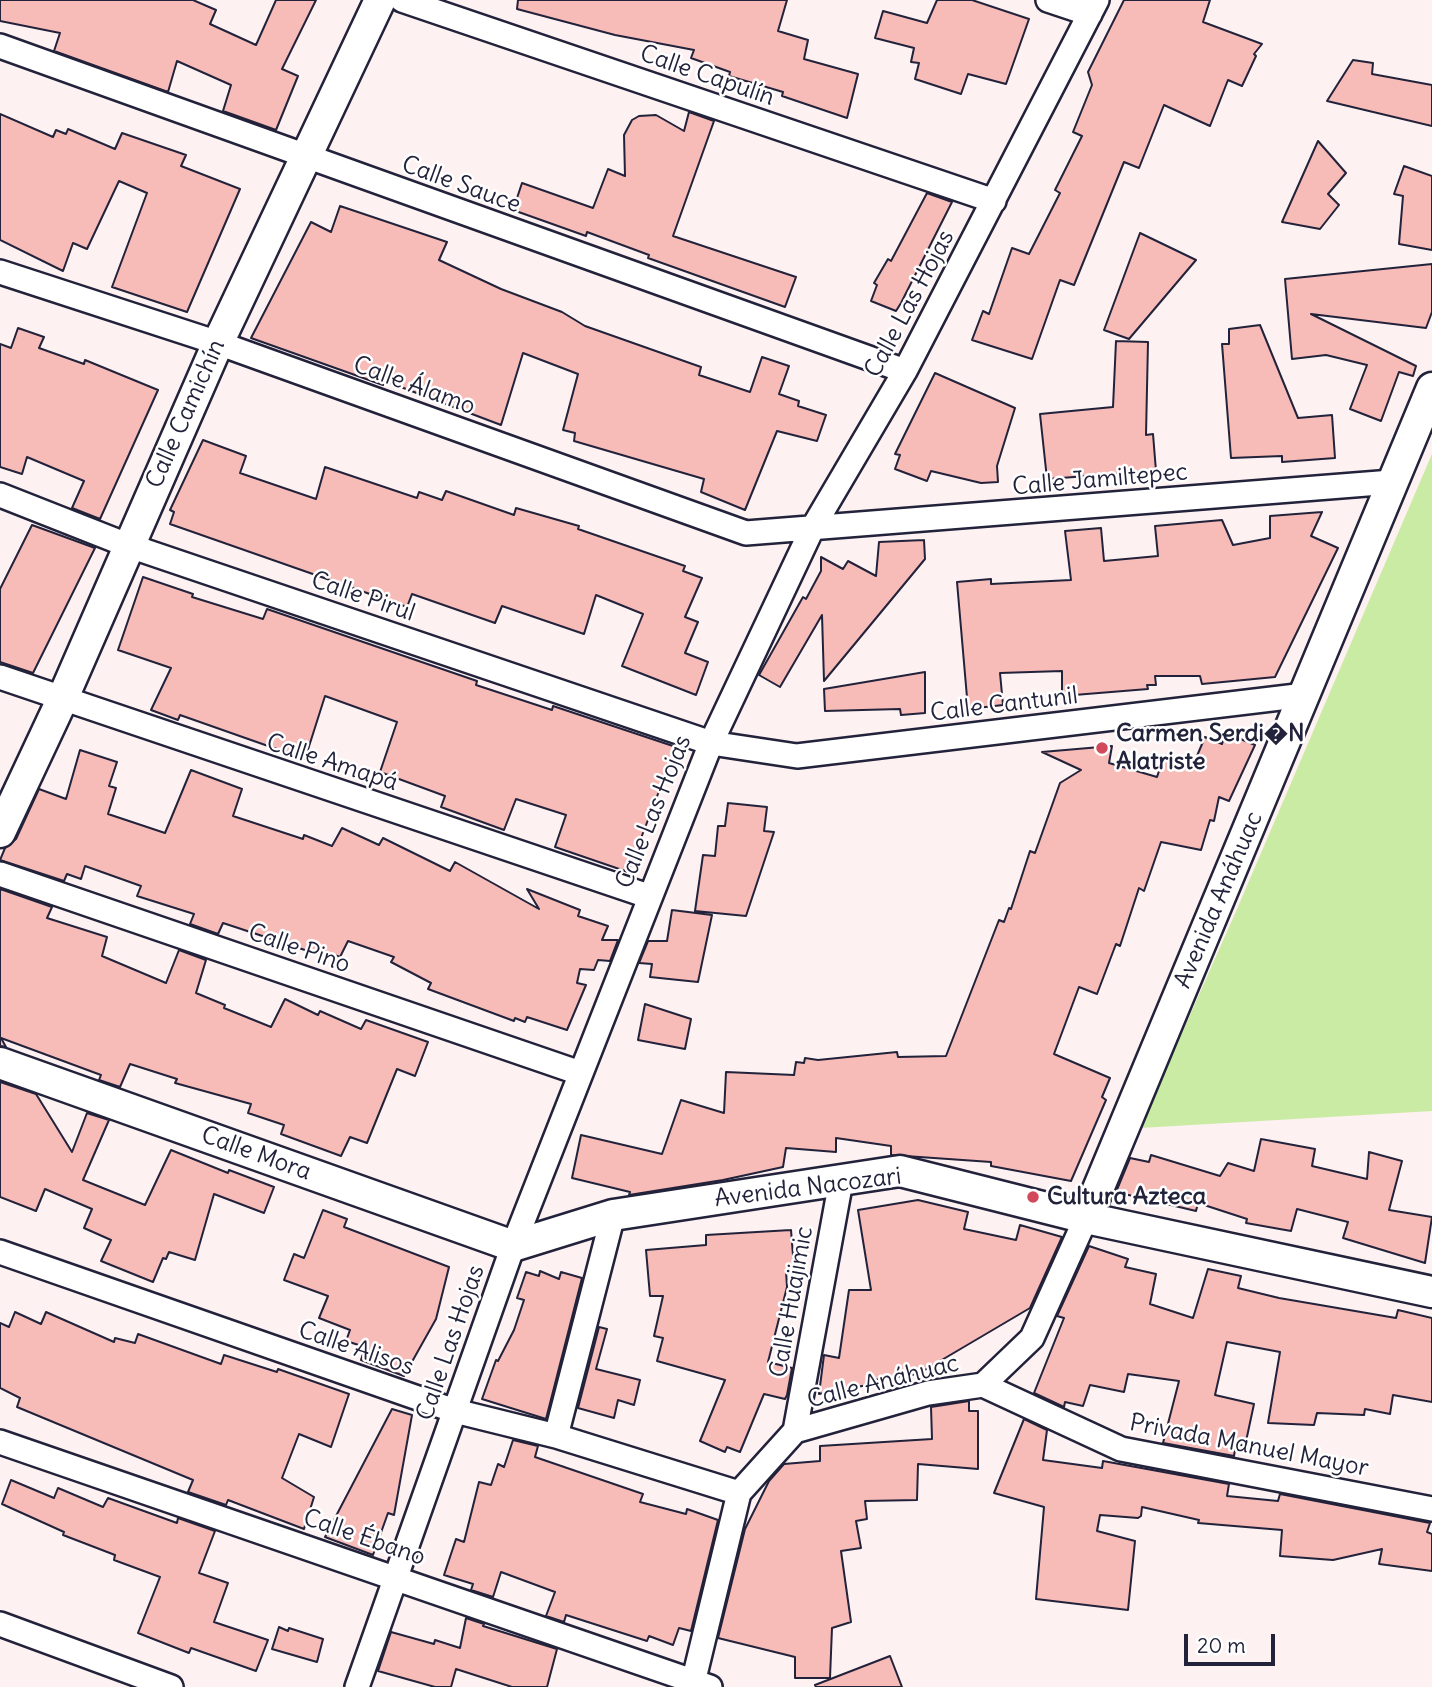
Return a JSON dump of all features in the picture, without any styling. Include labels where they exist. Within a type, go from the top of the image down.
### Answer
[{"type":"street","name":"Calle Camichín","points":[[0,832],[62,700],[127,545],[218,343],[380,0]]},
{"type":"street","name":"Calle Capulín","points":[[402,0],[994,201]]},
{"type":"street","points":[[1048,0],[1094,7]]},
{"type":"street","name":"Calle Las Hojas","points":[[356,1687],[513,1246],[710,743],[812,529],[905,371],[1094,7]]},
{"type":"street","name":"Calle Sauce","points":[[0,46],[905,371]]},
{"type":"street","name":"Calle Álamo","points":[[0,272],[218,343],[746,533],[812,529]]},
{"type":"street","name":"Avenida Anáhuac","points":[[1086,1217],[1432,388]]},
{"type":"street","name":"Calle Jamiltepec","points":[[812,529],[1392,482]]},
{"type":"street","name":"Calle Pirul","points":[[0,495],[127,545],[710,743]]},
{"type":"street","name":"Calle Amapá","points":[[0,677],[648,896]]},
{"type":"street","name":"Calle Cantunil","points":[[710,743],[797,756],[1305,695]]},
{"type":"street","name":"Calle Pino","points":[[0,874],[580,1073]]},
{"type":"street","name":"Calle Mora","points":[[0,1063],[513,1246]]},
{"type":"street","name":"Avenida Nacozari","points":[[513,1246],[613,1215],[901,1171],[1086,1217],[1432,1292]]},
{"type":"street","name":"Calle Huajimic","points":[[794,1431],[841,1181]]},
{"type":"street","points":[[556,1436],[613,1215]]},
{"type":"street","name":"Calle Anáhuac","points":[[698,1686],[739,1493],[794,1431],[928,1393],[983,1385],[1032,1338],[1086,1217]]},
{"type":"street","name":"Calle Alisos","points":[[0,1252],[455,1411],[556,1436],[739,1493]]},
{"type":"street","name":"Privada Manuel Mayor","points":[[983,1385],[1121,1448],[1432,1509]]},
{"type":"street","name":"Calle Ébano","points":[[0,1442],[394,1576],[698,1686]]},
{"type":"street","points":[[0,1624],[171,1687]]},
{"type":"green space","points":[[1432,454],[1432,1111],[1140,1128],[1237,909]]},
{"type":"building","points":[[0,0],[193,0],[216,10],[210,24],[256,45],[276,0],[316,0],[282,69],[298,76],[276,130],[223,111],[231,85],[177,61],[168,92],[54,51],[60,33],[0,21]]},
{"type":"building","points":[[518,0],[787,0],[778,31],[808,40],[804,59],[858,74],[847,118],[782,96],[783,92],[729,76],[730,72],[691,58],[694,50],[615,35],[517,9]]},
{"type":"building","points":[[937,0],[972,0],[1029,19],[1006,84],[968,74],[961,94],[915,79],[919,63],[911,62],[914,48],[875,38],[883,11],[927,23]]},
{"type":"building","points":[[1124,0],[1210,0],[1203,22],[1262,44],[1254,54],[1256,56],[1242,86],[1228,80],[1210,126],[1164,105],[1139,168],[1124,162],[1074,285],[1060,280],[1032,359],[972,340],[983,311],[989,314],[1012,248],[1029,254],[1060,193],[1055,190],[1082,136],[1073,132],[1092,85],[1088,72]]},
{"type":"building","points":[[1353,60],[1373,63],[1372,74],[1432,85],[1432,126],[1327,101]]},
{"type":"building","points":[[689,112],[714,121],[673,236],[796,277],[785,307],[648,258],[649,255],[587,232],[586,236],[513,210],[522,183],[593,208],[608,169],[625,176],[624,135],[632,120],[639,116],[656,115],[684,131]]},
{"type":"building","points":[[0,114],[53,137],[56,130],[66,134],[68,129],[115,149],[122,133],[186,155],[181,166],[240,189],[187,312],[112,287],[147,193],[119,181],[87,249],[73,243],[63,271],[0,240]]},
{"type":"building","points":[[1318,141],[1346,173],[1328,194],[1339,205],[1320,229],[1282,222]]},
{"type":"building","points":[[1404,166],[1432,176],[1432,250],[1399,244],[1403,196],[1394,194]]},
{"type":"building","points":[[927,193],[952,202],[896,311],[871,301],[877,285],[874,283],[888,259],[891,261]]},
{"type":"building","points":[[340,206],[447,242],[439,260],[501,289],[562,312],[585,326],[701,367],[699,375],[750,392],[762,357],[789,366],[779,394],[799,401],[798,406],[826,415],[817,441],[777,431],[745,510],[701,492],[704,479],[574,441],[575,433],[563,430],[578,374],[523,353],[501,425],[385,381],[383,385],[251,338],[311,222],[331,232]]},
{"type":"building","points":[[1140,233],[1196,260],[1129,339],[1104,330]]},
{"type":"building","points":[[1432,264],[1432,312],[1426,328],[1311,314],[1416,366],[1413,376],[1399,372],[1381,421],[1350,409],[1367,365],[1326,355],[1292,359],[1285,279]]},
{"type":"building","points":[[1260,325],[1298,418],[1332,415],[1335,458],[1282,462],[1282,456],[1231,458],[1222,344],[1229,344],[1229,329]]},
{"type":"building","points":[[18,328],[44,337],[39,348],[84,364],[85,360],[158,390],[100,519],[72,508],[84,481],[27,457],[22,474],[0,467],[0,344],[11,348]]},
{"type":"building","points":[[1116,341],[1148,342],[1146,435],[1153,434],[1156,471],[1047,479],[1040,414],[1113,407]]},
{"type":"building","points":[[935,373],[1015,408],[997,466],[998,482],[981,483],[931,471],[927,481],[895,469],[900,455],[895,454]]},
{"type":"building","points":[[203,440],[246,456],[240,473],[316,499],[325,467],[417,498],[419,492],[442,500],[446,491],[514,515],[516,508],[579,526],[578,529],[685,566],[683,571],[702,578],[685,617],[698,622],[685,653],[708,662],[696,695],[622,666],[643,614],[596,595],[584,634],[502,606],[495,623],[412,594],[407,607],[170,524],[174,512],[170,510]]},
{"type":"building","points":[[1322,512],[1311,536],[1338,548],[1275,677],[1202,684],[1200,676],[1155,676],[1156,685],[1147,685],[1148,689],[1062,696],[1062,671],[1000,673],[1003,705],[968,709],[957,582],[991,579],[991,584],[1071,580],[1065,531],[1101,528],[1104,561],[1158,556],[1155,526],[1222,520],[1233,545],[1270,538],[1270,516]]},
{"type":"building","points":[[32,525],[95,548],[33,673],[0,662],[0,589]]},
{"type":"building","points":[[924,540],[925,559],[824,681],[822,615],[780,687],[759,675],[803,597],[806,599],[821,571],[821,557],[843,569],[848,561],[876,576],[879,542]]},
{"type":"building","points":[[143,577],[193,594],[192,597],[263,619],[267,609],[477,681],[476,685],[552,710],[553,706],[676,747],[628,872],[555,847],[566,815],[516,799],[504,830],[441,807],[445,796],[380,772],[397,722],[325,696],[305,759],[180,715],[178,720],[151,710],[171,668],[118,650]]},
{"type":"building","points":[[925,672],[925,713],[901,715],[900,709],[825,711],[824,689]]},
{"type":"building","points":[[1226,733],[1255,745],[1229,801],[1219,797],[1214,821],[1210,820],[1201,850],[1161,842],[1144,891],[1139,888],[1120,946],[1116,944],[1097,994],[1079,987],[1054,1054],[1110,1078],[1102,1097],[1106,1100],[1071,1181],[991,1166],[991,1162],[891,1155],[891,1146],[836,1138],[836,1152],[786,1148],[783,1167],[629,1195],[630,1192],[572,1178],[581,1135],[662,1154],[681,1100],[724,1113],[726,1072],[794,1075],[796,1062],[804,1063],[805,1058],[818,1060],[897,1052],[898,1057],[946,1056],[999,920],[1004,922],[1009,908],[1011,909],[1030,851],[1035,853],[1060,783],[1081,770],[1042,752],[1112,746],[1109,763],[1157,777],[1164,756],[1194,763],[1205,737],[1222,744]]},
{"type":"building","points":[[80,750],[117,762],[109,786],[116,788],[108,814],[165,833],[191,770],[242,789],[233,816],[303,839],[304,835],[332,846],[342,828],[379,845],[383,838],[450,871],[455,862],[539,909],[527,889],[580,910],[578,916],[608,926],[602,940],[618,940],[610,961],[598,960],[594,970],[580,969],[577,983],[586,985],[567,1030],[527,1017],[525,1022],[515,1018],[514,1021],[428,989],[431,983],[391,962],[394,957],[348,941],[340,957],[318,949],[317,954],[223,923],[218,934],[190,924],[194,914],[137,896],[141,886],[85,866],[81,879],[67,874],[64,881],[0,860],[5,848],[16,839],[39,789],[66,799]]},
{"type":"building","points":[[728,803],[767,807],[764,831],[774,832],[746,916],[695,911],[703,855],[715,856],[718,826],[725,826]]},
{"type":"building","points":[[0,889],[52,907],[47,918],[107,937],[102,956],[166,983],[179,950],[206,960],[196,993],[225,1005],[224,1008],[271,1027],[285,999],[318,1015],[320,1011],[361,1029],[366,1020],[428,1042],[415,1076],[397,1069],[367,1143],[350,1137],[341,1156],[281,1134],[284,1125],[248,1113],[251,1104],[175,1083],[177,1079],[130,1064],[120,1087],[99,1080],[101,1075],[1,1038],[6,1047],[0,1046]]},
{"type":"building","points":[[672,910],[712,915],[698,982],[650,977],[652,964],[639,963],[648,941],[667,941]]},
{"type":"building","points":[[645,1004],[691,1019],[685,1049],[638,1040]]},
{"type":"building","points":[[0,1082],[36,1094],[72,1152],[87,1113],[109,1120],[83,1180],[145,1205],[171,1150],[228,1173],[229,1170],[274,1187],[264,1213],[214,1194],[195,1260],[169,1252],[166,1259],[163,1258],[153,1282],[101,1261],[111,1240],[84,1228],[92,1209],[45,1189],[36,1211],[0,1197]]},
{"type":"building","points":[[1261,1139],[1315,1149],[1312,1166],[1367,1179],[1369,1152],[1402,1161],[1389,1210],[1432,1217],[1425,1263],[1343,1238],[1348,1222],[1297,1209],[1291,1231],[1246,1223],[1247,1219],[1198,1203],[1196,1211],[1116,1192],[1130,1158],[1149,1162],[1151,1155],[1220,1176],[1228,1163],[1254,1171]]},
{"type":"building","points":[[918,1200],[968,1212],[964,1229],[1016,1240],[1020,1225],[1062,1237],[1030,1308],[918,1374],[872,1380],[873,1384],[819,1394],[824,1355],[839,1358],[849,1290],[871,1290],[858,1210]]},
{"type":"building","points":[[323,1210],[347,1219],[344,1227],[449,1267],[436,1319],[404,1376],[361,1360],[365,1347],[346,1341],[350,1330],[319,1318],[328,1296],[284,1280],[294,1254],[304,1258]]},
{"type":"building","points":[[791,1230],[794,1268],[786,1271],[787,1287],[768,1362],[792,1368],[787,1395],[785,1399],[764,1394],[740,1452],[727,1447],[725,1452],[700,1441],[725,1380],[657,1361],[663,1338],[654,1336],[663,1296],[650,1296],[646,1250],[706,1245],[706,1235]]},
{"type":"building","points":[[1089,1246],[1128,1259],[1125,1267],[1156,1274],[1150,1304],[1193,1318],[1208,1269],[1241,1276],[1238,1288],[1279,1298],[1396,1318],[1398,1310],[1432,1318],[1432,1402],[1393,1395],[1390,1414],[1365,1409],[1364,1415],[1317,1413],[1314,1425],[1268,1423],[1280,1352],[1227,1342],[1215,1395],[1254,1404],[1245,1446],[1236,1444],[1234,1456],[1163,1443],[1179,1381],[1128,1374],[1124,1392],[1090,1385],[1083,1406],[1065,1402],[1064,1407],[1034,1393],[1064,1318],[1057,1316]]},
{"type":"building","points":[[540,1271],[559,1279],[561,1272],[582,1278],[546,1419],[482,1399],[496,1360],[498,1361],[514,1330],[524,1300],[517,1298],[526,1272],[539,1276]]},
{"type":"building","points":[[15,1312],[41,1324],[46,1312],[114,1342],[115,1338],[135,1343],[138,1334],[221,1364],[224,1355],[277,1372],[278,1369],[349,1394],[331,1447],[299,1434],[282,1478],[314,1497],[304,1529],[228,1500],[226,1505],[188,1492],[193,1480],[17,1407],[20,1398],[0,1388],[0,1323],[9,1327]]},
{"type":"building","points":[[599,1327],[607,1329],[596,1369],[640,1380],[634,1405],[618,1400],[614,1418],[578,1408]]},
{"type":"building","points":[[969,1401],[969,1411],[978,1411],[978,1469],[918,1464],[917,1500],[865,1501],[867,1519],[856,1521],[861,1548],[841,1551],[851,1622],[832,1628],[830,1678],[795,1678],[795,1657],[718,1638],[745,1529],[769,1481],[784,1464],[820,1461],[820,1446],[932,1439],[931,1407]]},
{"type":"building","points":[[392,1409],[412,1415],[394,1515],[388,1513],[373,1555],[325,1537]]},
{"type":"building","points":[[1024,1419],[1047,1430],[1043,1460],[1102,1468],[1103,1461],[1229,1484],[1227,1496],[1278,1501],[1280,1494],[1430,1523],[1427,1532],[1432,1534],[1432,1571],[1379,1564],[1382,1549],[1333,1560],[1280,1556],[1282,1530],[1198,1523],[1199,1520],[1142,1507],[1141,1516],[1138,1518],[1100,1515],[1097,1531],[1135,1541],[1128,1610],[1036,1599],[1044,1507],[994,1493]]},
{"type":"building","points":[[513,1440],[538,1446],[535,1457],[643,1494],[640,1502],[686,1514],[687,1509],[718,1520],[691,1631],[679,1628],[673,1645],[649,1636],[647,1641],[566,1615],[564,1622],[546,1616],[555,1592],[501,1572],[493,1597],[471,1590],[473,1584],[444,1575],[456,1539],[464,1542],[479,1482],[491,1485],[498,1464],[504,1467]]},
{"type":"building","points":[[11,1480],[54,1498],[58,1488],[103,1507],[108,1498],[177,1523],[178,1518],[215,1531],[199,1573],[228,1583],[214,1622],[268,1640],[256,1671],[191,1648],[189,1653],[138,1633],[160,1577],[114,1560],[115,1555],[63,1535],[64,1532],[2,1504]]},
{"type":"building","points":[[466,1618],[557,1649],[547,1687],[512,1687],[456,1669],[451,1687],[435,1687],[378,1671],[391,1632],[434,1644],[435,1640],[460,1648]]},
{"type":"building","points":[[279,1627],[323,1639],[317,1662],[272,1649]]},
{"type":"building","points":[[890,1656],[902,1687],[815,1685]]},
{"type":"place","name":"Carmen Serdi�N Alatriste","points":[[1102,748]]},
{"type":"place","name":"Cultura Azteca","points":[[1033,1197]]}]
